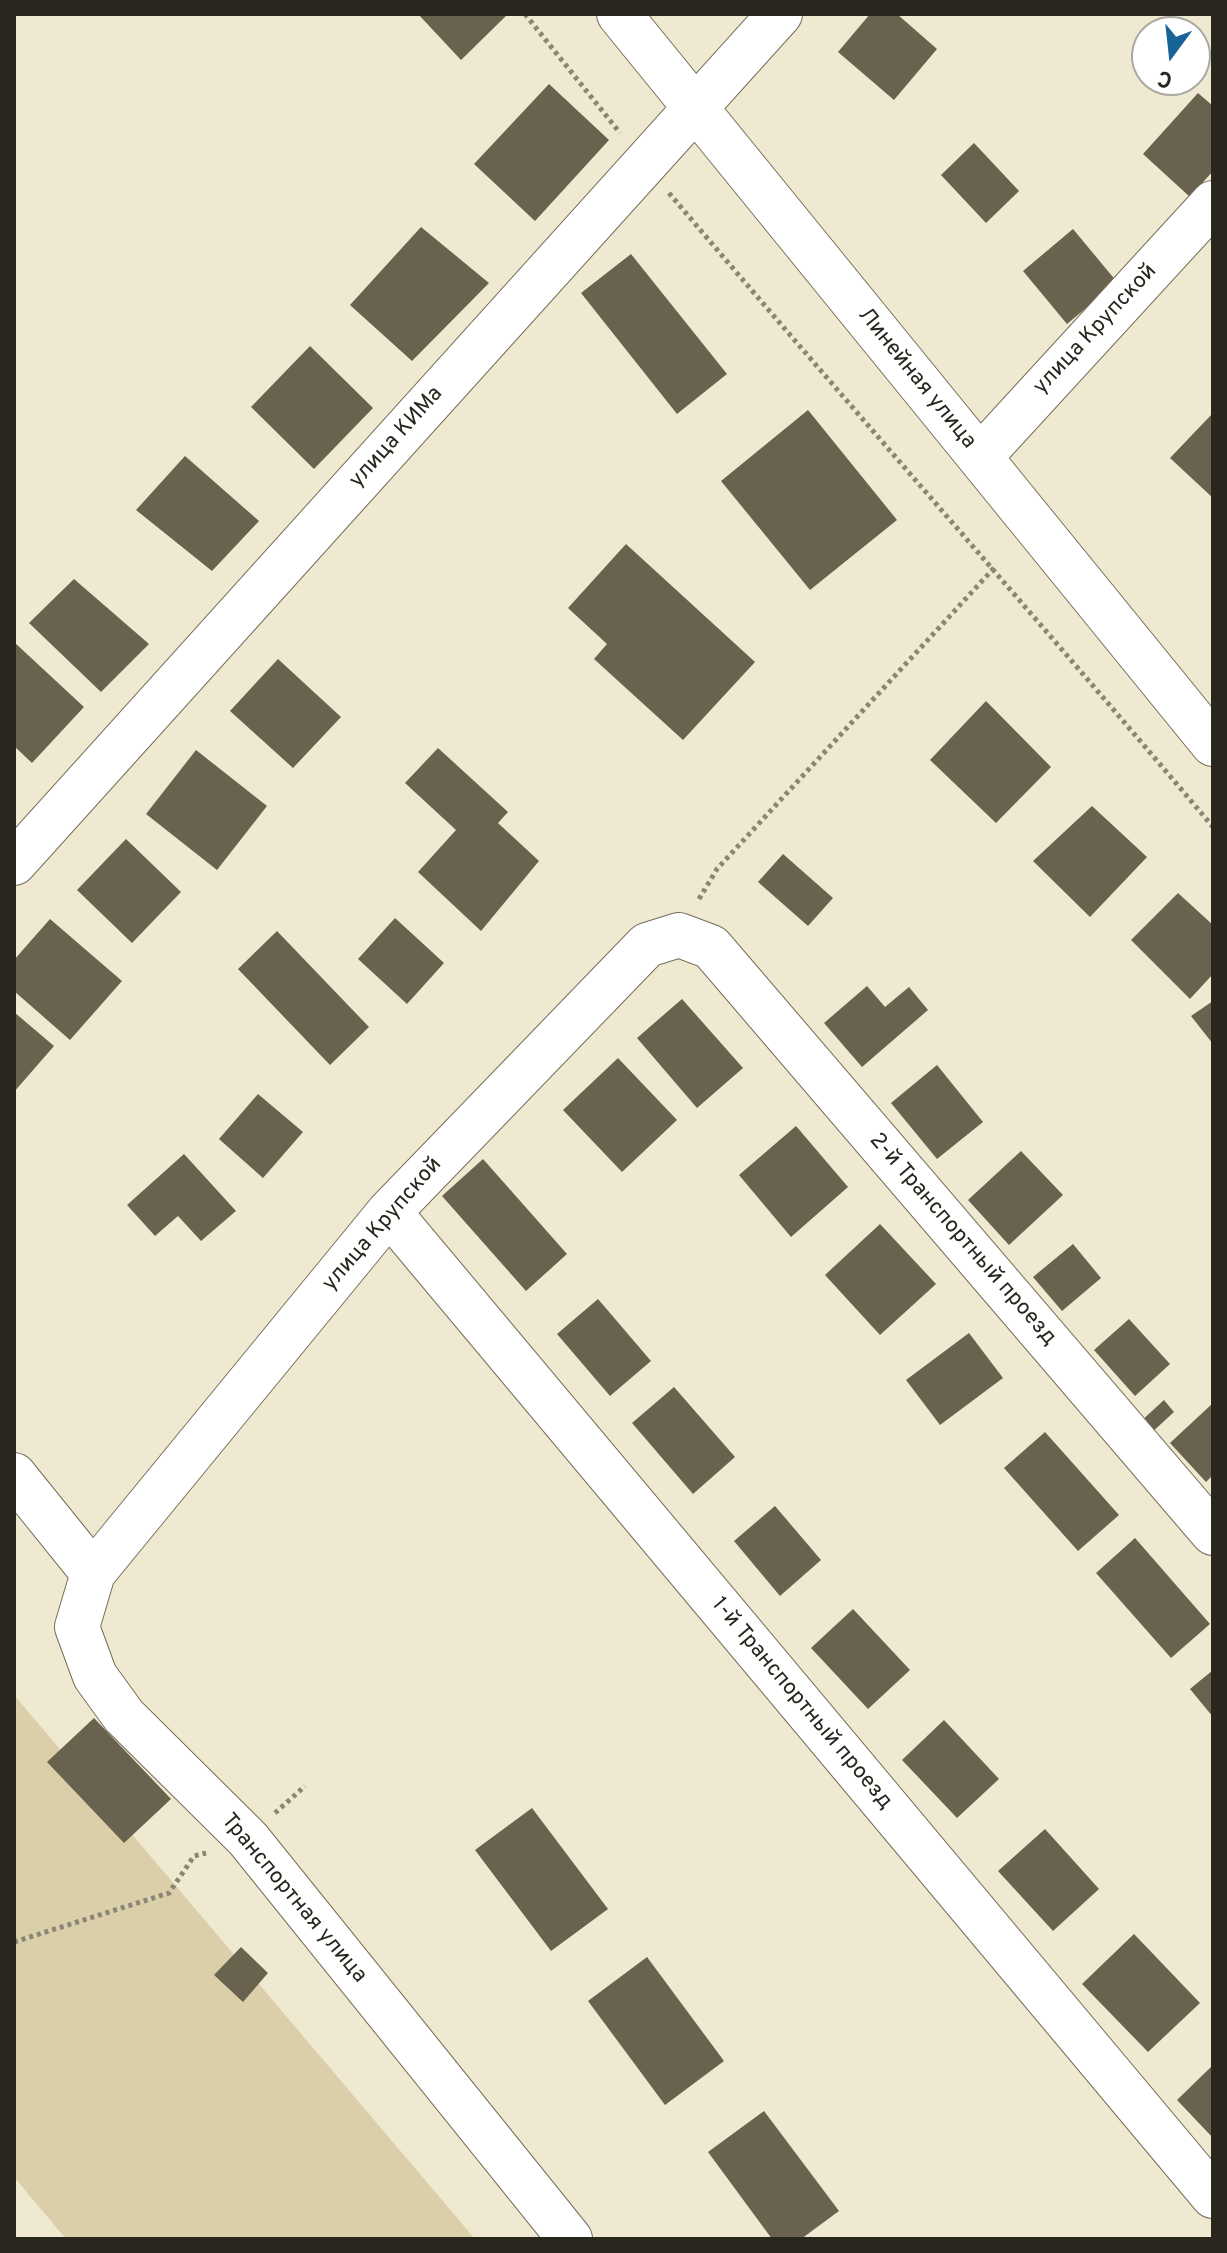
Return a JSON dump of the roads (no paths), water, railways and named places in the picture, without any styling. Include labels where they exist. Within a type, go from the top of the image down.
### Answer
[{"type":"street","name":"Линейная улица","points":[[619,14],[1213,744]]},
{"type":"street","name":"улица КИМа","points":[[14,863],[780,14]]},
{"type":"street","name":"улица Крупской","points":[[980,457],[1213,203]]},
{"type":"street","name":"улица Крупской","points":[[93,1573],[389,1212],[647,945],[695,941]]},
{"type":"street","name":"2-й Транспортный проезд","points":[[695,941],[1213,1533]]},
{"type":"street","name":"1-й Транспортный проезд","points":[[389,1212],[1213,2196]]},
{"type":"street","points":[[14,1475],[93,1573]]},
{"type":"street","name":"Транспортная улица","points":[[93,1573],[77,1627],[95,1676],[124,1716],[248,1839],[570,2239]]}]
